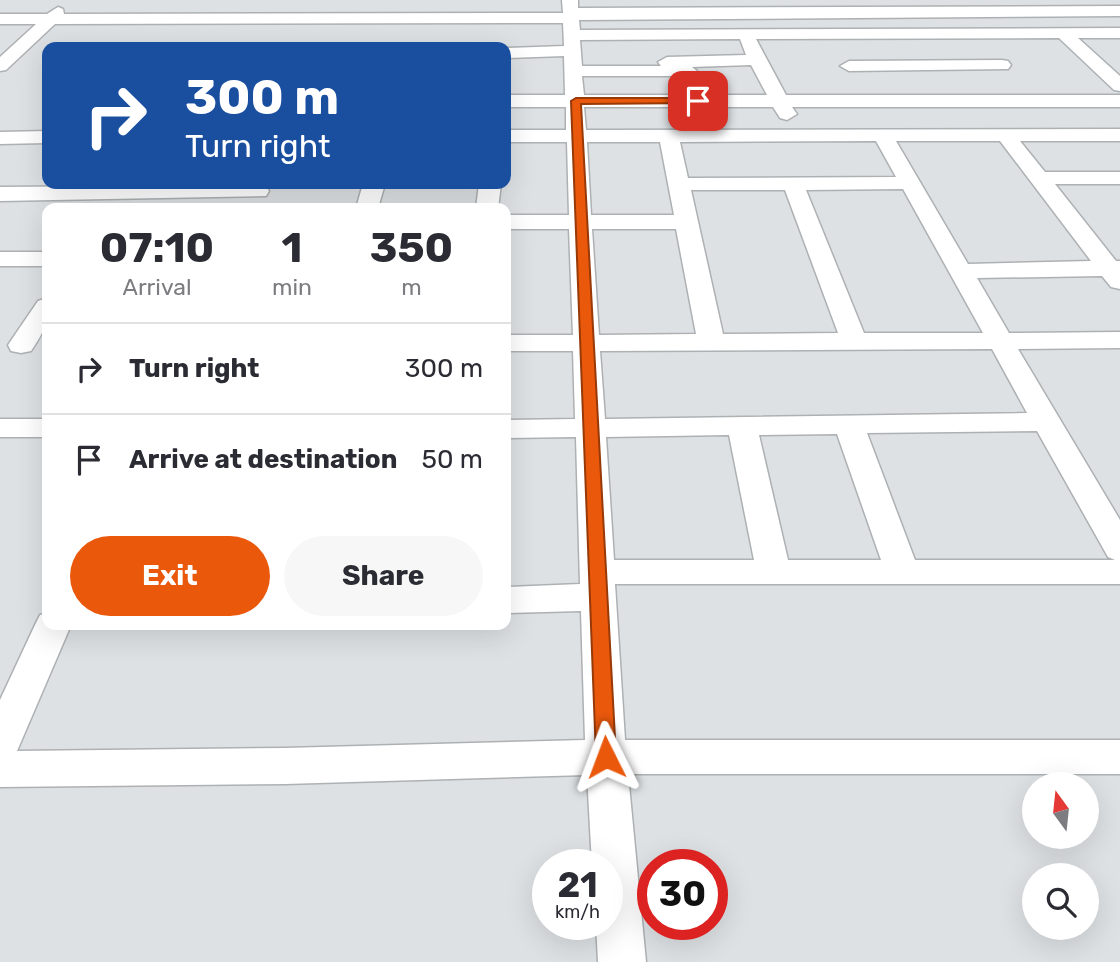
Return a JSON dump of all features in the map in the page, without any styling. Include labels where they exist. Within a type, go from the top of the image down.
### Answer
[{"type":"street","points":[[4,59],[71,0]]},
{"type":"street","points":[[149,19],[166,0]]},
{"type":"street","points":[[237,19],[251,0]]},
{"type":"street","points":[[330,38],[346,0]]},
{"type":"street","points":[[511,52],[793,11],[893,5],[959,10],[1120,11]]},
{"type":"street","points":[[959,10],[1010,74],[1064,135]]},
{"type":"street","points":[[793,11],[808,34]]},
{"type":"street","points":[[0,19],[339,19],[573,41],[642,35],[1120,33]]},
{"type":"street","points":[[830,34],[869,101]]},
{"type":"street","points":[[1064,34],[1120,86]]},
{"type":"street","points":[[642,35],[648,66]]},
{"type":"street","points":[[746,35],[757,61],[799,136]]},
{"type":"street","points":[[573,41],[648,66],[757,61]]},
{"type":"street","points":[[573,41],[698,101],[1120,101]]},
{"type":"street","points":[[511,97],[573,41]]},
{"type":"street","points":[[573,41],[606,757],[622,962]]},
{"type":"street","points":[[4,59],[36,55]]},
{"type":"street","points":[[687,66],[698,101]]},
{"type":"street","points":[[849,66],[1010,74]]},
{"type":"street","points":[[838,101],[911,183],[1120,549]]},
{"type":"street","points":[[1005,135],[1116,272]]},
{"type":"street","points":[[511,136],[1120,135]]},
{"type":"street","points":[[0,138],[42,137]]},
{"type":"street","points":[[669,137],[711,342]]},
{"type":"street","points":[[1039,178],[1120,178]]},
{"type":"street","points":[[793,183],[854,341]]},
{"type":"street","points":[[679,184],[911,183]]},
{"type":"street","points":[[0,194],[118,201],[256,194]]},
{"type":"street","points":[[511,222],[686,222]]},
{"type":"street","points":[[0,259],[42,259]]},
{"type":"street","points":[[961,271],[1116,272]]},
{"type":"street","points":[[23,345],[42,314]]},
{"type":"street","points":[[511,343],[1120,340]]},
{"type":"street","points":[[511,429],[1047,422]]},
{"type":"street","points":[[849,425],[902,571]]},
{"type":"street","points":[[742,426],[774,573]]},
{"type":"street","points":[[0,428],[42,428]]},
{"type":"street","points":[[511,599],[598,584],[774,573],[1120,572]]},
{"type":"street","points":[[0,744],[51,630]]},
{"type":"street","points":[[0,768],[285,766],[606,757],[1120,757]]},
{"type":"route","points":[[606,757],[576,101],[698,101]]}]
